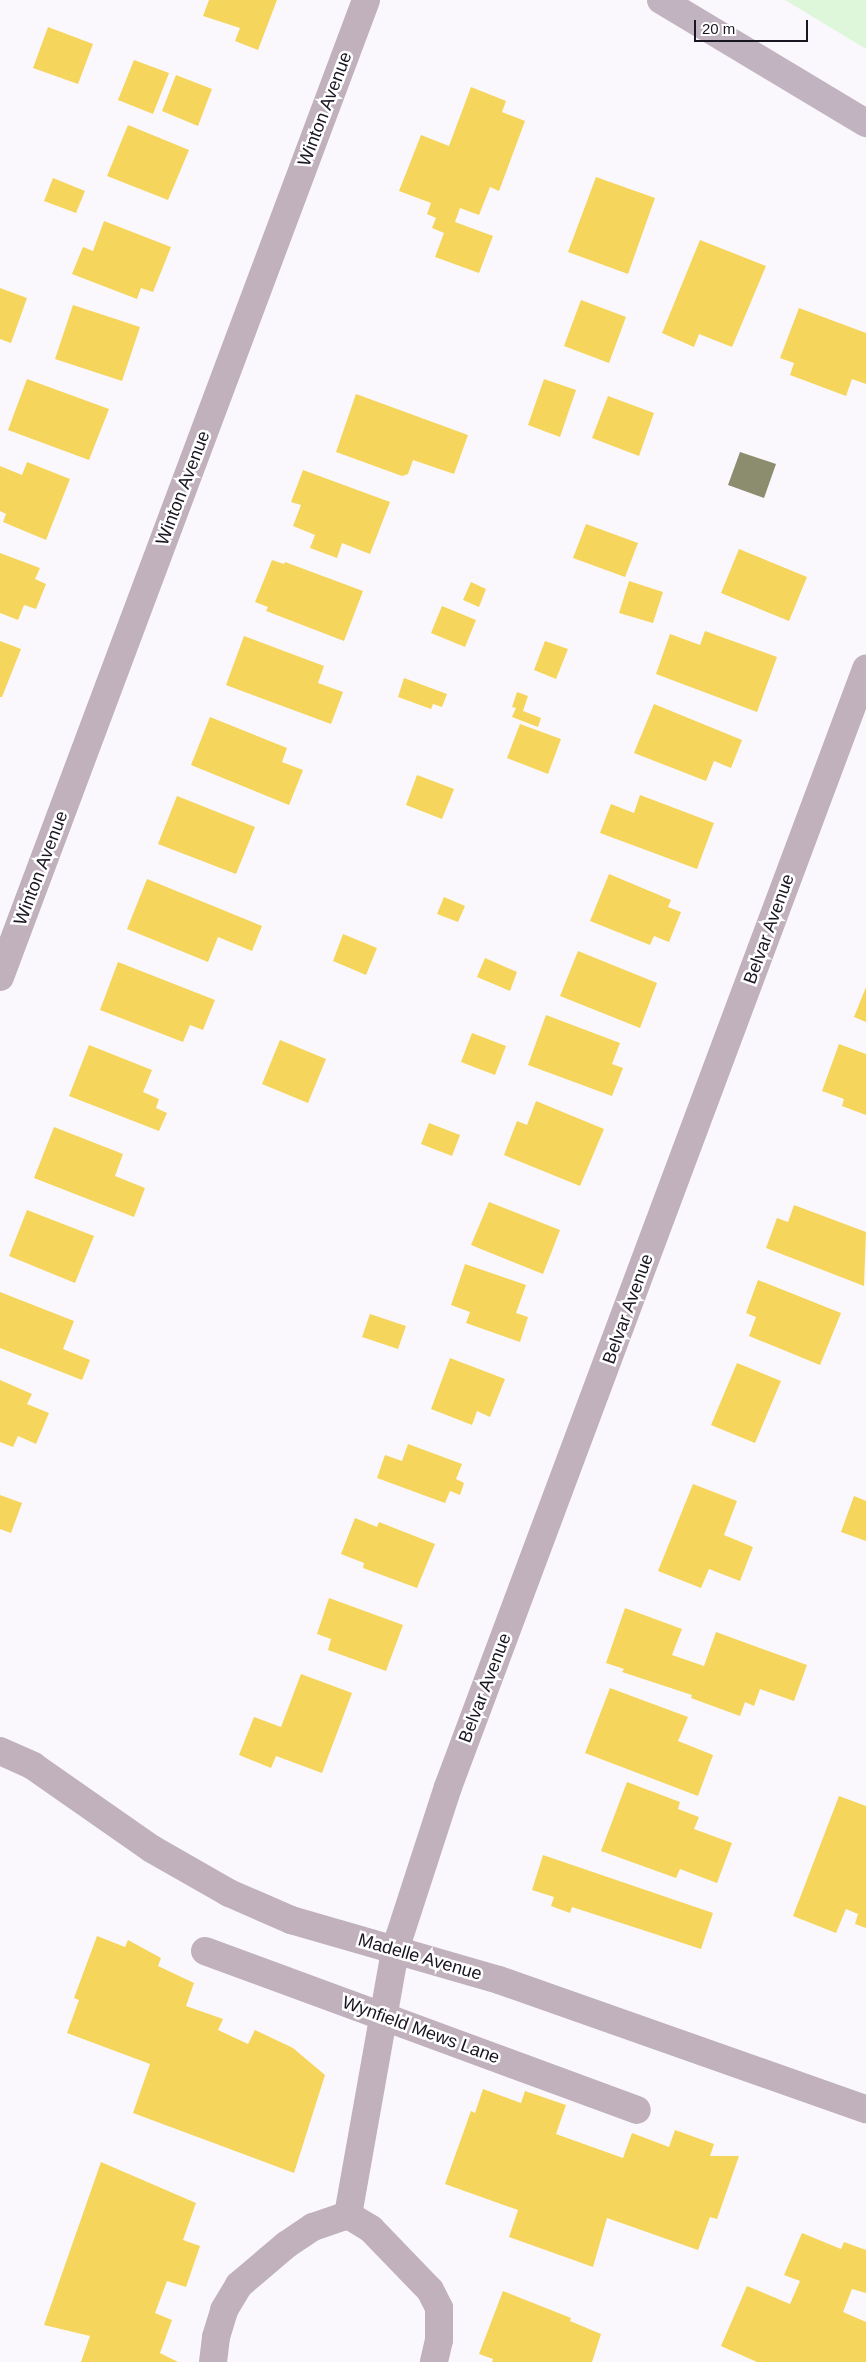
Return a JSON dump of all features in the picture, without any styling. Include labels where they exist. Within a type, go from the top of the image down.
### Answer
[{"type":"main road","points":[[661,0],[866,123]]},
{"type":"street","name":"Winton Avenue","points":[[0,977],[366,0]]},
{"type":"street","name":"Belvar Avenue","points":[[348,2215],[395,1950],[448,1786],[866,669]]},
{"type":"street","name":"Madelle Avenue","points":[[0,1751],[33,1766],[152,1849],[229,1893],[291,1920],[499,1980],[866,2109]]},
{"type":"street","name":"Wynfield Mews Lane","points":[[205,1951],[637,2110]]},
{"type":"street","points":[[213,2362],[216,2337],[224,2310],[239,2285],[286,2245],[313,2227],[348,2215],[371,2229],[430,2290],[439,2308],[439,2340],[434,2362]]},
{"type":"green space","points":[[785,0],[866,0],[866,49]]},
{"type":"building: Homes","points":[[209,0],[277,0],[258,50],[235,41],[240,28],[203,16]]},
{"type":"building: Homes","points":[[48,27],[93,44],[78,84],[33,68]]},
{"type":"building: Homes","points":[[134,60],[169,73],[153,114],[118,100]]},
{"type":"building: Homes","points":[[176,75],[212,89],[198,126],[162,111]]},
{"type":"building: Homes","points":[[471,87],[506,101],[502,112],[525,121],[499,191],[490,187],[479,215],[460,208],[455,222],[493,236],[479,273],[435,257],[444,233],[432,228],[436,218],[427,214],[431,203],[399,191],[421,135],[449,146]]},
{"type":"building: Homes","points":[[128,125],[189,150],[168,200],[107,176]]},
{"type":"building: Homes","points":[[596,177],[655,198],[628,274],[568,252]]},
{"type":"building: Homes","points":[[53,178],[85,191],[76,213],[44,201]]},
{"type":"building: Homes","points":[[104,221],[171,247],[153,292],[141,288],[137,299],[72,274],[83,247],[93,251]]},
{"type":"building: Homes","points":[[700,240],[766,266],[732,347],[699,334],[694,347],[662,333]]},
{"type":"building: Homes","points":[[0,288],[27,298],[11,343],[0,339]]},
{"type":"building: Homes","points":[[581,300],[626,317],[609,363],[564,346]]},
{"type":"building: Homes","points":[[73,305],[140,327],[122,381],[55,359]]},
{"type":"building: Homes","points":[[799,308],[866,333],[866,384],[852,379],[846,396],[790,375],[794,363],[780,358]]},
{"type":"building: Homes","points":[[27,379],[109,409],[89,460],[8,430]]},
{"type":"building: Homes","points":[[544,379],[576,390],[560,437],[528,425]]},
{"type":"building: Homes","points":[[356,394],[468,435],[454,474],[413,460],[408,474],[402,476],[336,452]]},
{"type":"building: Homes","points":[[608,396],[654,413],[639,456],[592,438]]},
{"type":"building: Homes","points":[[27,462],[70,479],[46,540],[3,522],[6,514],[0,511],[0,466],[22,475]]},
{"type":"building: Homes","points":[[303,470],[390,502],[370,554],[342,543],[337,558],[310,548],[315,535],[293,526],[301,505],[291,502]]},
{"type":"building: Homes","points":[[586,524],[638,543],[625,577],[573,558]]},
{"type":"building: Homes","points":[[739,549],[807,577],[789,621],[721,593]]},
{"type":"building: Homes","points":[[0,553],[40,568],[35,579],[46,584],[36,609],[24,605],[18,620],[0,613]]},
{"type":"building: Homes","points":[[272,560],[284,564],[285,562],[363,591],[344,641],[266,611],[268,607],[255,602]]},
{"type":"building: Homes","points":[[629,581],[663,592],[653,623],[619,613]]},
{"type":"building: Homes","points":[[471,582],[486,589],[479,607],[463,600]]},
{"type":"building: Homes","points":[[442,606],[476,620],[465,647],[431,633]]},
{"type":"building: Homes","points":[[705,631],[777,657],[757,712],[656,674],[670,634],[700,645]]},
{"type":"building: Homes","points":[[244,636],[324,666],[318,683],[343,692],[331,724],[226,685]]},
{"type":"building: Homes","points":[[0,641],[21,649],[2,697],[0,697]]},
{"type":"building: Homes","points":[[545,641],[568,649],[556,679],[534,670]]},
{"type":"building: Homes","points":[[404,678],[447,694],[442,707],[433,704],[431,709],[398,697]]},
{"type":"building: Homes","points":[[517,692],[528,696],[523,711],[541,718],[538,727],[512,717],[516,708],[512,707]]},
{"type":"building: Homes","points":[[654,704],[742,740],[731,768],[714,761],[706,781],[634,753]]},
{"type":"building: Homes","points":[[210,717],[287,748],[282,762],[303,770],[289,805],[191,765]]},
{"type":"building: Homes","points":[[520,724],[561,739],[548,774],[507,758]]},
{"type":"building: Homes","points":[[417,775],[454,789],[442,819],[406,805]]},
{"type":"building: Homes","points":[[640,795],[714,823],[697,869],[600,833],[611,804],[634,813]]},
{"type":"building: Homes","points":[[177,796],[255,827],[236,874],[158,844]]},
{"type":"building: Homes","points":[[609,874],[671,900],[668,907],[681,912],[669,942],[654,936],[650,945],[590,921]]},
{"type":"building: Homes","points":[[147,879],[262,926],[252,951],[218,937],[208,962],[127,929]]},
{"type":"building: Homes","points":[[444,897],[465,906],[458,922],[437,914]]},
{"type":"building: Homes","points":[[343,934],[377,948],[366,975],[333,961]]},
{"type":"building: Homes","points":[[578,951],[657,983],[640,1028],[560,996]]},
{"type":"building: Homes","points":[[485,958],[517,972],[510,991],[477,977]]},
{"type":"building: Homes","points":[[118,962],[215,1000],[203,1030],[190,1025],[183,1042],[100,1010]]},
{"type":"building: Homes","points":[[866,987],[866,1022],[854,1017]]},
{"type":"building: Homes","points":[[546,1015],[620,1043],[612,1064],[623,1068],[612,1096],[528,1065]]},
{"type":"building: Homes","points":[[472,1033],[506,1046],[495,1075],[461,1062]]},
{"type":"building: Homes","points":[[280,1040],[326,1059],[308,1103],[262,1084]]},
{"type":"building: Homes","points":[[839,1044],[866,1054],[866,1115],[842,1106],[844,1099],[822,1091]]},
{"type":"building: Homes","points":[[89,1045],[152,1070],[143,1092],[159,1099],[156,1108],[167,1113],[159,1131],[69,1096]]},
{"type":"building: Homes","points":[[536,1101],[604,1129],[580,1186],[504,1155],[517,1121],[527,1125]]},
{"type":"building: Homes","points":[[429,1123],[460,1135],[452,1156],[421,1144]]},
{"type":"building: Homes","points":[[54,1127],[123,1154],[115,1176],[145,1188],[134,1217],[34,1178]]},
{"type":"building: Homes","points":[[489,1202],[560,1230],[543,1274],[471,1245]]},
{"type":"building: Homes","points":[[794,1205],[866,1232],[864,1286],[766,1248],[777,1218],[788,1222]]},
{"type":"building: Homes","points":[[27,1210],[94,1236],[75,1283],[9,1256]]},
{"type":"building: Homes","points":[[465,1264],[526,1285],[516,1313],[528,1317],[520,1342],[466,1323],[470,1312],[451,1305]]},
{"type":"building: Homes","points":[[758,1280],[841,1313],[820,1365],[749,1336],[756,1317],[746,1313]]},
{"type":"building: Homes","points":[[0,1292],[74,1321],[63,1349],[90,1360],[82,1380],[0,1348]]},
{"type":"building: Homes","points":[[370,1314],[406,1326],[398,1349],[362,1337]]},
{"type":"building: Homes","points":[[450,1358],[505,1379],[490,1417],[477,1411],[472,1425],[431,1409]]},
{"type":"building: Homes","points":[[737,1363],[781,1381],[755,1443],[711,1425]]},
{"type":"building: Homes","points":[[0,1380],[32,1394],[27,1404],[49,1413],[36,1444],[18,1436],[13,1447],[0,1442]]},
{"type":"building: Homes","points":[[408,1444],[462,1464],[456,1479],[464,1483],[460,1495],[450,1491],[445,1503],[377,1478],[385,1455],[402,1461]]},
{"type":"building: Homes","points":[[693,1484],[737,1501],[724,1535],[753,1547],[740,1581],[709,1569],[701,1588],[658,1571]]},
{"type":"building: Homes","points":[[0,1495],[22,1503],[11,1533],[0,1529]]},
{"type":"building: Homes","points":[[854,1496],[866,1501],[866,1541],[841,1532]]},
{"type":"building: Homes","points":[[355,1518],[377,1527],[379,1522],[435,1544],[417,1588],[363,1568],[364,1563],[341,1554]]},
{"type":"building: Homes","points":[[329,1598],[403,1625],[386,1671],[328,1650],[331,1639],[317,1634]]},
{"type":"building: Homes","points":[[625,1608],[682,1629],[672,1655],[704,1666],[716,1632],[807,1665],[794,1701],[760,1689],[754,1706],[745,1702],[740,1716],[691,1698],[692,1695],[622,1672],[624,1669],[606,1663]]},
{"type":"building: Homes","points":[[301,1674],[352,1693],[322,1773],[276,1756],[271,1768],[239,1755],[254,1717],[281,1727]]},
{"type":"building: Homes","points":[[610,1688],[688,1717],[678,1741],[713,1755],[698,1796],[585,1753]]},
{"type":"building: Homes","points":[[627,1782],[680,1802],[678,1809],[699,1817],[694,1829],[732,1843],[717,1883],[680,1869],[676,1878],[601,1851]]},
{"type":"building: Homes","points":[[839,1796],[866,1806],[866,1928],[855,1924],[858,1914],[846,1909],[836,1933],[793,1916]]},
{"type":"building: Homes","points":[[543,1855],[713,1913],[701,1949],[572,1907],[570,1913],[551,1906],[554,1897],[532,1890]]},
{"type":"building: Homes","points":[[97,1936],[125,1947],[128,1940],[161,1958],[158,1966],[194,1983],[186,2006],[223,2019],[218,2030],[248,2044],[255,2030],[293,2048],[325,2075],[294,2173],[133,2113],[150,2064],[67,2033],[79,2000],[74,1998]]},
{"type":"building: Homes","points":[[483,2089],[521,2103],[525,2091],[566,2105],[556,2134],[623,2158],[632,2133],[669,2147],[675,2130],[714,2144],[710,2156],[739,2156],[717,2219],[710,2217],[698,2250],[607,2218],[593,2267],[509,2237],[518,2210],[445,2184],[471,2111],[475,2113]]},
{"type":"building: Homes","points":[[101,2162],[196,2203],[183,2240],[200,2246],[186,2287],[167,2281],[155,2313],[172,2320],[160,2353],[178,2362],[81,2362],[90,2336],[44,2325]]},
{"type":"building: Homes","points":[[802,2233],[841,2249],[844,2242],[866,2250],[866,2293],[852,2289],[843,2312],[866,2322],[866,2362],[757,2362],[721,2346],[747,2286],[790,2304],[800,2281],[784,2275]]},
{"type":"building: Homes","points":[[503,2291],[571,2318],[570,2321],[601,2334],[592,2362],[492,2362],[493,2359],[479,2354]]},
{"type":"building: Industry","points":[[740,452],[776,464],[764,498],[728,485]]}]
